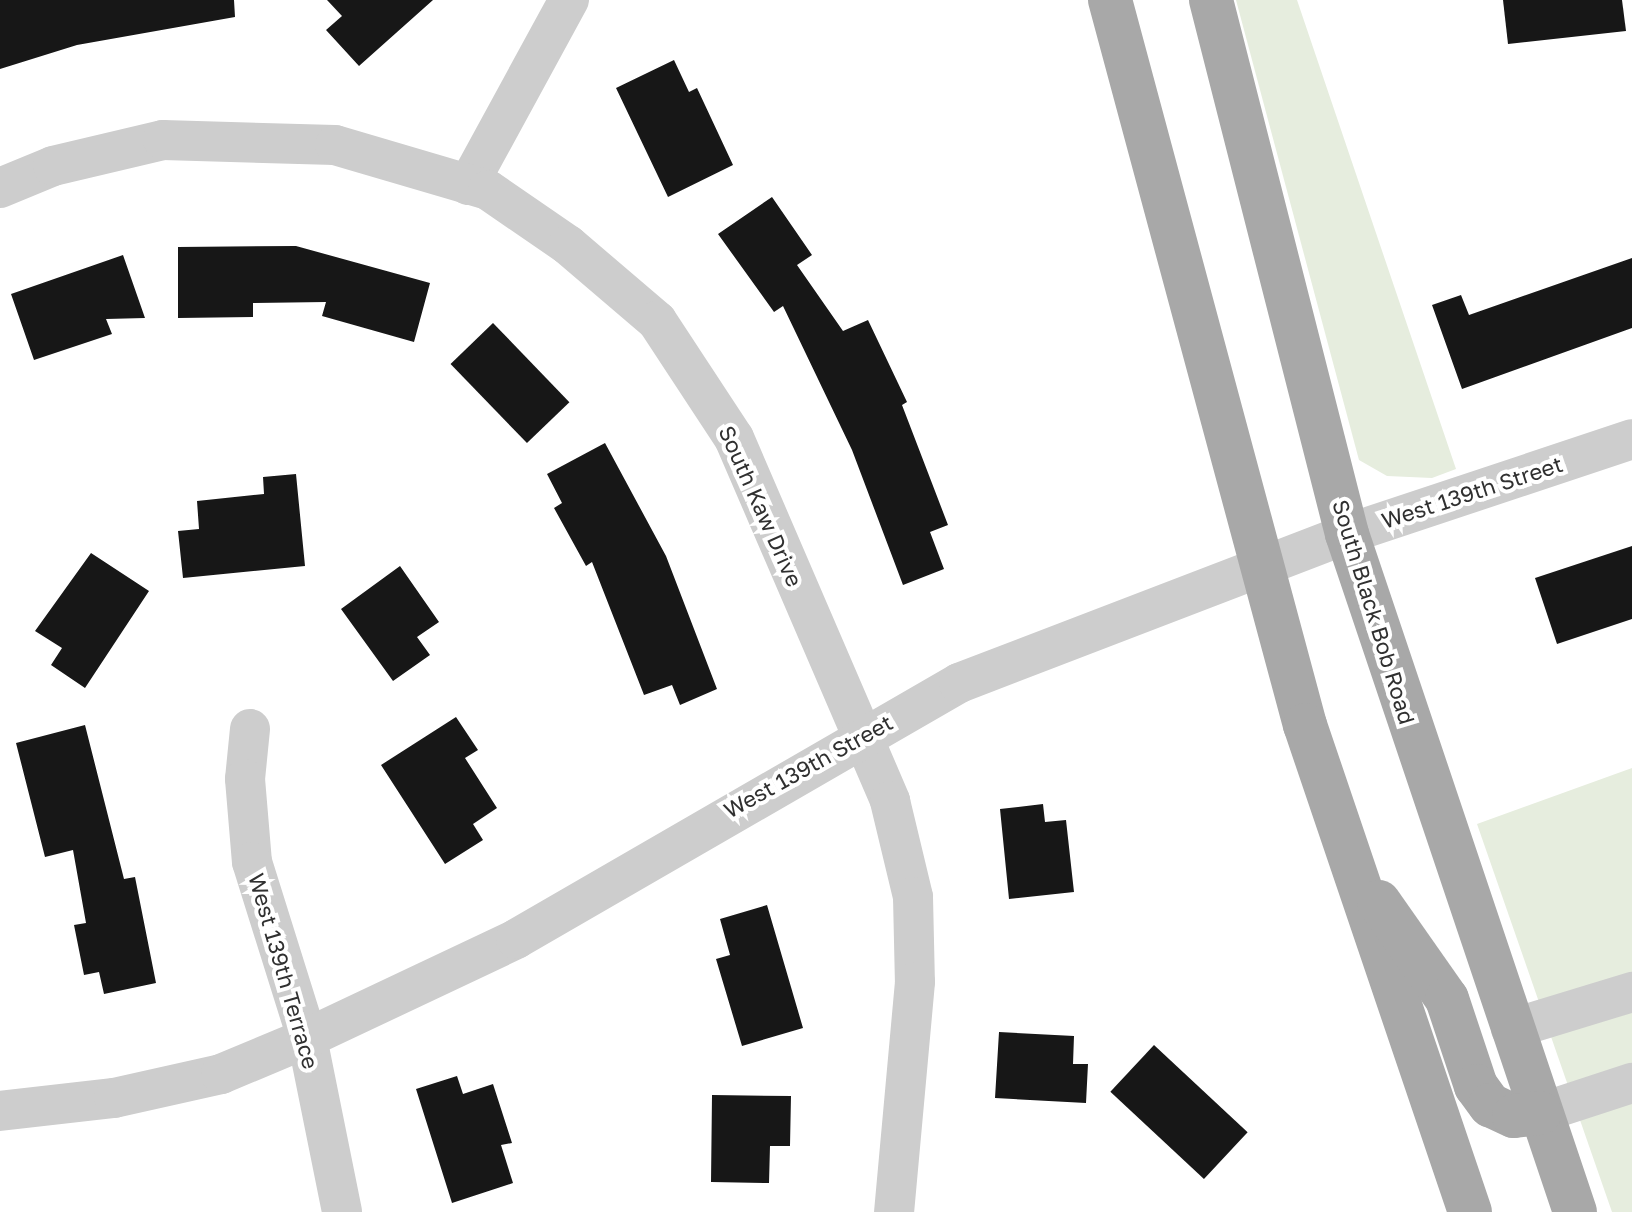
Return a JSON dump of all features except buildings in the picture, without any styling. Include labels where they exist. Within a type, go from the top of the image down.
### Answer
[{"type":"main road","points":[[1110,0],[1265,565],[1350,860],[1470,1212]]},
{"type":"main road","name":"South Black Bob Road","points":[[1211,0],[1347,534],[1575,1212]]},
{"type":"main road","points":[[1350,860],[1447,999],[1490,1105],[1514,1116],[1540,1113]]},
{"type":"street","points":[[468,185],[569,0]]},
{"type":"street","name":"South Kaw Drive","points":[[0,188],[53,166],[163,140],[335,145],[468,185],[568,245],[657,321],[734,438],[890,801],[913,897],[915,982],[894,1212]]},
{"type":"street","name":"West 139th Street","points":[[0,1111],[114,1098],[221,1074],[307,1038],[516,939],[863,735],[959,683],[1347,534],[1632,439]]},
{"type":"street","name":"West 139th Terrace","points":[[250,729],[245,779],[252,862],[307,1038],[342,1212]]},
{"type":"street","points":[[1511,1029],[1632,992]]},
{"type":"street","points":[[1540,1113],[1632,1083]]},
{"type":"green space","points":[[1236,0],[1297,0],[1456,469],[1432,478],[1387,476],[1359,460]]},
{"type":"green space","points":[[1632,768],[1632,1212],[1612,1212],[1477,824]]}]
